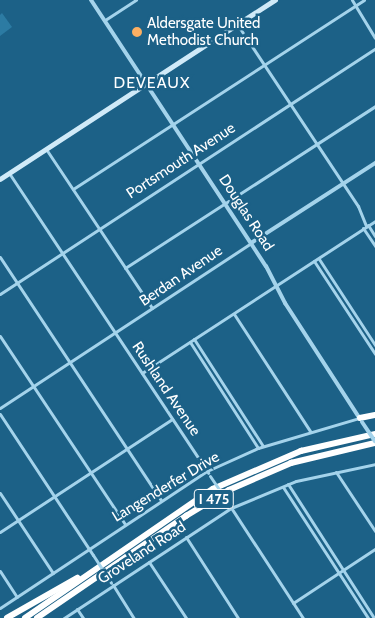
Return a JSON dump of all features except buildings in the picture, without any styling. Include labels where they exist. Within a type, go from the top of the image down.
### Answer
[{"type":"highway","points":[[361,420],[375,415]]},
{"type":"highway","name":"I 475","points":[[25,618],[160,523],[214,489],[256,468],[328,443],[375,434]]},
{"type":"highway","name":"I 475","points":[[39,618],[194,511],[244,483],[298,461],[375,442]]},
{"type":"highway","points":[[7,618],[80,576],[160,523]]},
{"type":"main road","points":[[0,179],[275,0]]},
{"type":"street","name":"Douglas Road","points":[[92,0],[225,202],[375,442]]},
{"type":"street","points":[[105,20],[136,0]]},
{"type":"street","points":[[352,0],[375,38]]},
{"type":"street","points":[[73,189],[173,122],[364,0]]},
{"type":"street","points":[[237,24],[362,212],[366,227],[375,246]]},
{"type":"street","name":"Portsmouth Avenue","points":[[0,294],[199,162],[375,49]]},
{"type":"street","points":[[125,268],[375,106]]},
{"type":"street","points":[[46,149],[152,308]]},
{"type":"street","name":"Berdan Avenue","points":[[0,408],[375,163]]},
{"type":"street","name":"Rushland Avenue","points":[[9,173],[303,618]]},
{"type":"street","points":[[142,373],[375,221]]},
{"type":"street","points":[[366,227],[375,236]]},
{"type":"street","points":[[0,257],[161,500]]},
{"type":"street","points":[[319,259],[375,345]]},
{"type":"street","points":[[314,261],[375,354]]},
{"type":"street","points":[[234,314],[310,431]]},
{"type":"street","points":[[0,336],[125,524]]},
{"type":"street","points":[[194,339],[263,446]]},
{"type":"street","points":[[190,342],[258,448]]},
{"type":"street","points":[[0,414],[134,618]]},
{"type":"street","points":[[0,532],[172,419]]},
{"type":"street","name":"Langenderfer Drive","points":[[0,608],[207,471],[263,446],[310,431],[361,420]]},
{"type":"street","name":"Groveland Road","points":[[64,618],[112,584],[231,508],[288,484],[375,464]]},
{"type":"street","points":[[336,472],[375,531]]},
{"type":"street","points":[[288,484],[374,618]]},
{"type":"street","points":[[283,486],[368,618]]},
{"type":"street","points":[[0,493],[52,573]]},
{"type":"street","points":[[186,537],[238,618]]},
{"type":"street","points":[[293,603],[375,549]]},
{"type":"street","points":[[149,562],[186,618]]},
{"type":"street","points":[[0,571],[17,597]]},
{"type":"street","points":[[77,609],[82,618]]},
{"type":"shaded area","points":[[2,13],[12,27],[0,36],[0,15]]},
{"type":"place","name":"Aldersgate United Methodist Church","points":[[137,32]]},
{"type":"district","name":"DEVEAUX","points":[[152,83]]}]
